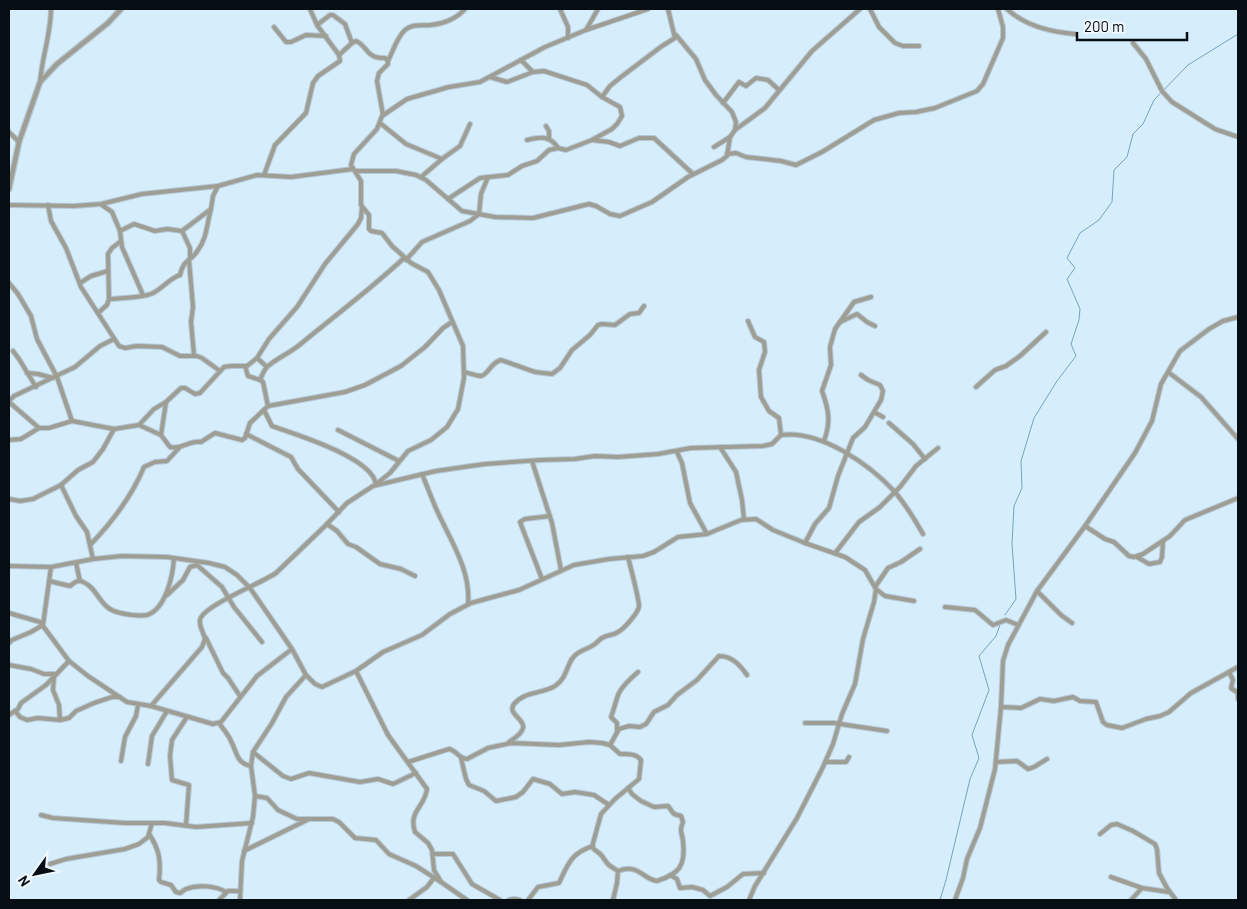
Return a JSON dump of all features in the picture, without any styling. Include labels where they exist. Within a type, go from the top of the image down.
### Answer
[{"type":"street","points":[[9,189],[19,142],[40,82],[51,9]]},
{"type":"street","points":[[40,82],[57,64],[108,24],[121,9]]},
{"type":"street","points":[[264,175],[275,144],[306,113],[313,82],[338,63],[340,59],[317,25],[310,9]]},
{"type":"street","points":[[138,425],[181,388],[185,388],[195,394],[200,393],[220,371],[228,366],[245,366],[257,358],[272,335],[297,307],[321,269],[361,218],[361,181],[351,162],[354,154],[380,124],[383,114],[376,81],[379,73],[388,64],[405,29],[415,25],[444,23],[466,9]]},
{"type":"street","points":[[561,9],[568,27],[568,38]]},
{"type":"street","points":[[586,30],[598,9]]},
{"type":"street","points":[[383,114],[410,98],[454,86],[480,82],[545,47],[586,30],[648,9]]},
{"type":"street","points":[[668,9],[676,35],[693,54],[705,80],[732,112],[736,122],[735,130]]},
{"type":"street","points":[[9,205],[101,204],[142,194],[218,186],[257,175],[290,177],[354,170],[396,171],[421,177],[462,210],[479,214],[506,218],[532,218],[589,204],[610,214],[620,216],[657,199],[694,174],[722,160],[727,154],[730,138],[735,130],[762,111],[816,46],[860,9]]},
{"type":"street","points":[[870,9],[879,27],[895,43],[903,46],[919,46]]},
{"type":"street","points":[[727,154],[734,153],[746,157],[781,161],[796,165],[822,152],[874,120],[899,113],[935,108],[977,91],[983,84],[1003,38],[1003,27],[998,9]]},
{"type":"street","points":[[1007,9],[1021,20],[1042,28],[1075,34]]},
{"type":"street","points":[[317,25],[332,15],[345,24],[352,43]]},
{"type":"street","points":[[274,27],[286,42],[291,42],[306,35],[326,36]]},
{"type":"street","points":[[602,97],[610,86],[674,39],[676,35]]},
{"type":"street","points":[[339,55],[352,43],[358,41],[371,55],[385,58],[388,61]]},
{"type":"street","points":[[1133,43],[1146,59],[1162,91],[1172,102],[1215,129],[1238,137]]},
{"type":"street","points":[[520,60],[533,72]]},
{"type":"street","points":[[448,199],[476,181],[488,177],[508,175],[522,166],[537,161],[549,150],[558,148],[566,150],[592,140],[612,129],[622,116],[620,107],[602,97],[587,84],[577,80],[542,71],[533,72],[507,82],[490,77]]},
{"type":"street","points":[[723,103],[739,82],[746,86],[756,78],[768,80],[779,90]]},
{"type":"street","points":[[380,124],[406,144],[442,159]]},
{"type":"street","points":[[421,177],[460,146],[470,124]]},
{"type":"street","points":[[546,126],[549,131],[548,138]]},
{"type":"street","points":[[9,132],[19,142]]},
{"type":"street","points":[[527,140],[540,137],[548,138],[558,148]]},
{"type":"street","points":[[592,140],[609,142],[620,146],[639,138],[654,138],[694,174]]},
{"type":"street","points":[[714,147],[730,138]]},
{"type":"street","points":[[479,214],[481,194],[488,177]]},
{"type":"street","points":[[109,299],[152,293],[180,274],[182,265],[198,251],[205,237],[213,196],[218,186]]},
{"type":"street","points":[[101,204],[112,212],[120,231],[127,259],[143,295]]},
{"type":"street","points":[[48,205],[50,221],[66,248],[80,283],[114,339],[121,347],[162,347],[180,356],[194,355],[202,358],[220,371]]},
{"type":"street","points":[[240,696],[223,673],[205,637],[200,624],[201,616],[218,602],[262,582],[280,570],[353,498],[375,486],[390,473],[408,451],[431,440],[447,427],[460,405],[464,372],[463,346],[444,299],[430,274],[415,267],[405,259],[382,233],[370,231],[368,228],[369,216],[362,206]]},
{"type":"street","points":[[120,231],[134,224],[155,231],[167,229],[182,231],[211,209]]},
{"type":"street","points":[[260,380],[267,367],[286,355],[331,318],[347,308],[363,292],[405,259],[422,242],[479,214]]},
{"type":"street","points":[[182,231],[190,248],[191,322],[194,355]]},
{"type":"street","points":[[98,312],[107,305],[109,299],[108,254],[121,241]]},
{"type":"street","points":[[80,283],[91,276],[108,271]]},
{"type":"street","points":[[9,283],[31,316],[37,339],[55,377],[72,422]]},
{"type":"street","points":[[824,441],[829,420],[827,402],[822,388],[831,365],[831,339],[838,324],[854,302],[871,297]]},
{"type":"street","points":[[464,372],[481,376],[494,363],[501,360],[535,372],[552,374],[560,368],[572,350],[590,335],[598,325],[615,325],[630,314],[639,313],[644,306]]},
{"type":"street","points":[[838,324],[857,314],[875,326]]},
{"type":"street","points":[[955,900],[980,828],[996,762],[1002,707],[1003,661],[1008,645],[1037,592],[1129,463],[1145,436],[1154,415],[1161,384],[1180,351],[1217,324],[1238,317]]},
{"type":"street","points":[[748,321],[755,337],[764,342],[765,352],[759,369],[761,397],[769,411],[779,418],[781,436]]},
{"type":"street","points":[[9,440],[21,439],[39,428],[49,428],[72,422],[114,429],[138,425],[161,435],[170,447],[175,448],[194,441],[201,442],[215,433],[242,440],[250,423],[268,406],[341,392],[365,384],[401,366],[452,322]]},
{"type":"street","points":[[976,386],[995,370],[1020,356],[1046,332]]},
{"type":"street","points":[[10,400],[75,368],[100,346],[114,339]]},
{"type":"street","points":[[13,351],[36,387]]},
{"type":"street","points":[[257,358],[267,367]]},
{"type":"street","points":[[245,366],[248,376],[260,380],[264,386],[268,406]]},
{"type":"street","points":[[1168,372],[1201,397],[1238,439]]},
{"type":"street","points":[[27,373],[55,377]]},
{"type":"street","points":[[805,543],[814,524],[829,508],[846,453],[855,435],[865,427],[882,400],[883,388],[862,375]]},
{"type":"street","points":[[9,393],[10,400],[39,428]]},
{"type":"street","points":[[161,435],[166,402]]},
{"type":"street","points":[[264,410],[272,426],[355,459],[374,475],[375,486]]},
{"type":"street","points":[[874,412],[883,417]]},
{"type":"street","points":[[889,423],[913,444],[925,459]]},
{"type":"street","points":[[9,499],[20,501],[33,499],[61,485],[78,470],[92,463],[103,449],[114,429]]},
{"type":"street","points":[[338,430],[399,461]]},
{"type":"street","points":[[246,434],[291,457],[298,469],[339,512]]},
{"type":"street","points":[[375,486],[422,474],[472,466],[595,456],[618,457],[677,452],[691,448],[751,447],[770,445],[781,436],[805,436],[824,441],[846,453],[895,492],[923,534]]},
{"type":"street","points":[[90,544],[108,527],[118,513],[144,467],[155,462],[166,461],[181,447]]},
{"type":"street","points":[[720,447],[736,472],[744,519]]},
{"type":"street","points":[[836,552],[859,522],[877,509],[895,492],[916,466],[938,448]]},
{"type":"street","points":[[677,452],[682,463],[690,503],[707,534]]},
{"type":"street","points":[[532,461],[550,516],[561,570]]},
{"type":"street","points":[[422,474],[458,554],[468,589],[468,604]]},
{"type":"street","points":[[61,485],[76,516],[87,532],[93,559]]},
{"type":"street","points":[[1085,526],[1104,539],[1114,542],[1130,556],[1137,556],[1163,541],[1185,520],[1238,498]]},
{"type":"street","points":[[542,579],[520,522],[525,519],[550,516]]},
{"type":"street","points":[[9,566],[51,567],[122,556],[174,558],[225,567],[238,575],[250,588],[292,649],[306,675],[315,684],[322,687],[356,671],[383,652],[422,635],[450,614],[468,604],[519,590],[574,565],[648,555],[681,536],[707,534],[744,519],[756,520],[805,543],[836,552],[860,566],[868,574],[875,588],[885,596],[914,601]]},
{"type":"street","points":[[327,524],[338,531],[348,544],[360,549],[380,564],[401,569],[415,576]]},
{"type":"street","points":[[1137,556],[1149,564],[1160,562],[1163,541]]},
{"type":"street","points":[[749,900],[797,818],[834,744],[839,725],[855,684],[859,659],[874,602],[875,588],[888,568],[920,549]]},
{"type":"street","points":[[507,743],[520,734],[523,728],[523,723],[513,712],[514,704],[525,695],[550,689],[564,680],[571,662],[578,653],[594,645],[603,637],[619,632],[634,616],[639,604],[628,557]]},
{"type":"street","points":[[166,596],[173,571],[174,558]]},
{"type":"street","points":[[76,563],[80,580],[92,588],[108,609],[119,613],[147,614],[153,611],[180,583],[190,567],[196,565],[220,585],[262,642]]},
{"type":"street","points":[[43,625],[51,567]]},
{"type":"street","points":[[49,581],[70,586],[80,580]]},
{"type":"street","points":[[1037,592],[1072,623]]},
{"type":"street","points":[[945,607],[975,610],[993,626],[1006,620],[1018,626]]},
{"type":"street","points":[[9,613],[33,619],[43,625],[69,661],[128,702],[151,706],[208,723],[219,723]]},
{"type":"street","points":[[9,643],[43,625]]},
{"type":"street","points":[[151,706],[200,650],[205,637]]},
{"type":"street","points":[[219,723],[260,673],[292,649]]},
{"type":"street","points":[[617,731],[627,726],[640,727],[646,724],[654,712],[668,705],[677,695],[697,680],[719,656],[723,655],[737,661],[747,675]]},
{"type":"street","points":[[9,715],[20,704],[46,685],[69,661]]},
{"type":"street","points":[[9,665],[55,675]]},
{"type":"street","points":[[1002,707],[1021,708],[1039,699],[1054,701],[1073,696],[1080,701],[1096,702],[1103,722],[1112,727],[1124,728],[1169,712],[1191,693],[1238,667]]},
{"type":"street","points":[[356,671],[388,735],[416,773],[427,792],[414,815],[414,828],[417,834],[430,845],[434,854],[434,870],[441,882]]},
{"type":"street","points":[[610,745],[617,731],[618,723],[611,716],[616,708],[618,695],[622,687],[638,672]]},
{"type":"street","points":[[1229,672],[1232,680],[1230,687],[1238,693],[1238,699]]},
{"type":"street","points":[[55,675],[54,690],[59,705],[60,720]]},
{"type":"street","points":[[240,900],[239,891],[244,851],[252,823],[255,796],[251,766],[253,752],[286,697],[306,675]]},
{"type":"street","points":[[15,711],[20,717],[27,720],[38,718],[60,720],[69,718],[76,711],[94,703],[113,697],[121,697]]},
{"type":"street","points":[[121,761],[125,737],[136,716],[138,705]]},
{"type":"street","points":[[148,764],[152,736],[167,711]]},
{"type":"street","points":[[186,825],[189,785],[172,780],[170,756],[174,737],[187,717]]},
{"type":"street","points":[[219,723],[231,739],[239,760],[251,766]]},
{"type":"street","points":[[805,723],[887,731]]},
{"type":"street","points":[[461,758],[470,758],[488,748],[507,743],[559,745],[589,742],[610,745],[618,753],[635,755],[641,760],[638,779],[609,805],[599,817],[593,849],[600,854],[606,864],[618,871],[624,869],[640,871],[653,881],[660,880],[679,869],[682,862],[683,839],[680,832],[683,820],[680,816],[674,814],[668,806],[654,807],[647,802],[642,802],[633,796],[628,788]]},
{"type":"street","points":[[408,762],[452,749],[461,758],[469,785],[484,791],[496,801],[516,797],[523,792],[533,779],[550,784],[562,794],[575,792],[594,795],[609,805]]},
{"type":"street","points":[[253,752],[283,776],[291,779],[309,773],[360,782],[378,779],[393,784],[416,773]]},
{"type":"street","points":[[826,762],[846,762],[849,757]]},
{"type":"street","points":[[996,762],[1017,761],[1028,768],[1034,768],[1047,759]]},
{"type":"street","points":[[255,796],[267,798],[284,814],[297,819],[334,818],[355,838],[376,840],[389,854],[416,866],[468,900]]},
{"type":"street","points":[[41,815],[125,823],[200,827],[252,823]]},
{"type":"street","points":[[244,851],[309,819]]},
{"type":"street","points":[[50,864],[66,859],[132,847],[144,840],[149,834],[152,823]]},
{"type":"street","points":[[1100,834],[1110,825],[1117,824],[1153,842],[1158,850],[1159,873],[1176,900]]},
{"type":"street","points":[[149,834],[160,856],[159,880],[161,882],[171,885],[178,892],[208,887],[217,887],[226,892],[239,891]]},
{"type":"street","points":[[528,900],[538,887],[559,883],[570,860],[580,850],[593,846]]},
{"type":"street","points":[[434,854],[453,854],[472,884],[500,900]]},
{"type":"street","points":[[612,900],[618,871]]},
{"type":"street","points":[[670,875],[676,878],[680,888],[692,887],[703,890],[710,896],[727,887],[743,874],[764,873]]},
{"type":"street","points":[[1110,877],[1142,888],[1170,892]]},
{"type":"street","points":[[410,900],[429,885],[434,878]]},
{"type":"street","points":[[1131,900],[1142,888]]},
{"type":"street","points":[[219,900],[226,892]]},
{"type":"street","points":[[509,900],[520,900]]},
{"type":"waterway","points":[[1005,615],[1016,599],[1012,544],[1014,506],[1022,488],[1021,461],[1034,418],[1057,381],[1076,356],[1071,344],[1079,320],[1080,309],[1067,279],[1075,268],[1067,258],[1080,233],[1099,220],[1112,202],[1114,170],[1127,157],[1133,134],[1143,124],[1154,100],[1188,65],[1238,34]]},
{"type":"waterway","points":[[940,900],[970,779],[979,758],[972,735],[989,690],[979,656],[996,636],[1000,625]]}]
